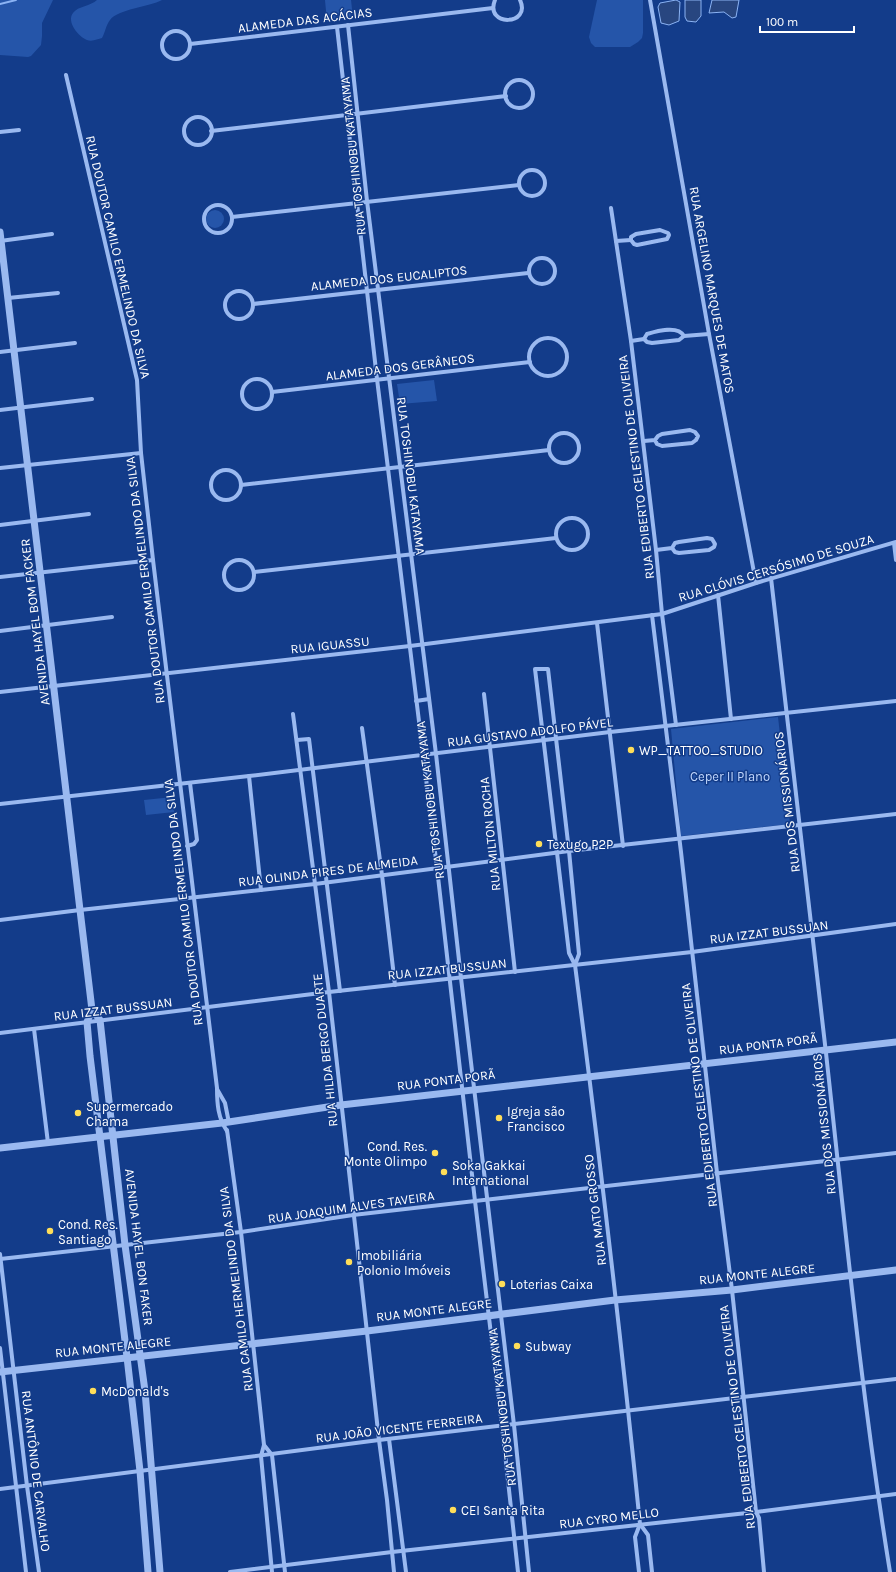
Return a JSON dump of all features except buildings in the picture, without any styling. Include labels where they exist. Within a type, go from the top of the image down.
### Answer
[{"type":"street","points":[[495,0],[493,8],[500,18],[509,20],[514,19],[520,14],[522,7],[520,0]]},
{"type":"street","name":"RUA ARGELINO MARQUES DE MATOS","points":[[650,0],[709,334],[756,583]]},
{"type":"street","name":"ALAMEDA DAS ACÁCIAS","points":[[190,44],[493,8]]},
{"type":"street","name":"RUA TOSHINOBU KATAYAMA","points":[[348,25],[378,289],[436,754],[514,1425],[529,1572]]},
{"type":"street","name":"RUA TOSHINOBU KATAYAMA","points":[[337,27],[377,379],[437,868],[463,1090],[474,1201],[489,1315],[518,1572]]},
{"type":"street","points":[[174,31],[183,33],[190,44],[188,53],[180,59],[167,56],[162,48],[163,39],[170,32],[174,31]]},
{"type":"street","name":"RUA DOUTOR CAMILO ERMELINDO DA SILVA","points":[[66,75],[137,380],[141,453],[153,560],[217,1088]]},
{"type":"street","points":[[517,80],[527,82],[533,91],[531,101],[528,106],[522,108],[516,108],[512,105],[506,96],[508,85],[517,80]]},
{"type":"street","points":[[212,131],[506,96]]},
{"type":"street","points":[[196,118],[200,118],[208,122],[212,131],[206,142],[197,145],[189,142],[184,134],[184,130],[188,122],[196,118]]},
{"type":"street","points":[[0,132],[18,130]]},
{"type":"street","points":[[530,170],[540,172],[545,182],[544,188],[541,192],[532,196],[524,193],[519,185],[521,175],[530,170]]},
{"type":"street","points":[[232,217],[519,185]]},
{"type":"street","points":[[216,205],[224,206],[228,209],[232,217],[230,226],[222,232],[213,232],[204,222],[205,213],[208,209],[216,205]]},
{"type":"street","name":"RUA EDIBERTO CELESTINO DE OLIVEIRA","points":[[611,208],[644,441],[662,614],[676,725]]},
{"type":"street","points":[[660,230],[666,231],[669,235],[664,241],[640,245],[634,244],[631,240],[631,237],[636,234],[660,230]]},
{"type":"street","name":"AVENIDA HAYEL BOM FACKER","points":[[0,232],[92,1010],[87,1022]]},
{"type":"street","points":[[1,241],[52,234]]},
{"type":"street","points":[[616,241],[631,240]]},
{"type":"street","points":[[539,258],[549,260],[555,269],[553,278],[544,284],[535,282],[528,273],[532,263],[539,258]]},
{"type":"street","name":"ALAMEDA DOS EUCALIPTOS","points":[[253,304],[528,273]]},
{"type":"street","points":[[240,292],[248,296],[253,304],[251,312],[244,318],[240,319],[228,314],[225,306],[228,297],[231,294],[240,292]]},
{"type":"street","points":[[8,298],[58,293]]},
{"type":"street","points":[[644,339],[647,334],[675,330],[682,332],[684,336]]},
{"type":"street","points":[[631,341],[644,339],[647,342],[652,343],[679,340],[684,336],[709,334]]},
{"type":"street","points":[[546,338],[559,342],[564,346],[567,352],[564,369],[554,376],[542,375],[532,368],[530,362],[529,356],[531,349],[535,344],[546,338]]},
{"type":"street","points":[[0,352],[76,343]]},
{"type":"street","name":"ALAMEDA DOS GERÂNEOS","points":[[272,392],[530,362]]},
{"type":"street","points":[[259,378],[268,383],[272,392],[270,401],[263,408],[258,409],[245,403],[242,389],[249,381],[259,378]]},
{"type":"street","points":[[0,410],[92,399]]},
{"type":"street","points":[[644,441],[655,440],[662,434],[690,430],[695,432],[698,436],[692,443],[662,446],[655,440]]},
{"type":"street","points":[[563,433],[572,436],[578,443],[579,447],[576,457],[568,463],[563,464],[554,459],[549,450],[551,441],[554,437],[563,433]]},
{"type":"street","points":[[241,485],[388,467],[549,450]]},
{"type":"street","points":[[0,468],[141,453]]},
{"type":"street","points":[[226,470],[235,472],[241,485],[238,494],[229,499],[224,499],[215,495],[211,486],[214,476],[221,471],[226,470]]},
{"type":"street","points":[[0,525],[89,514]]},
{"type":"street","points":[[573,518],[582,522],[588,531],[588,536],[583,546],[573,551],[562,548],[556,538],[557,528],[563,521],[568,519],[573,518]]},
{"type":"street","points":[[254,572],[556,538]]},
{"type":"street","points":[[656,550],[672,548],[679,542],[707,538],[712,539],[715,544],[714,547],[709,550],[679,553],[675,552],[672,548]]},
{"type":"street","points":[[895,542],[896,560]]},
{"type":"street","name":"RUA CLÓVIS CERSÓSIMO DE SOUZA","points":[[662,614],[771,578],[895,542]]},
{"type":"street","points":[[0,577],[153,560]]},
{"type":"street","points":[[239,560],[248,563],[254,572],[253,582],[250,586],[241,590],[236,590],[228,586],[223,577],[229,563],[239,560]]},
{"type":"street","name":"RUA DOS MISSIONÁRIOS","points":[[771,578],[863,1383],[890,1572]]},
{"type":"street","points":[[718,595],[731,719]]},
{"type":"street","name":"RUA IGUASSU","points":[[0,692],[410,646],[662,614]]},
{"type":"street","name":"RUA EDIBERTO CELESTINO DE OLIVEIRA","points":[[652,615],[732,1290],[756,1512],[759,1518],[764,1572]]},
{"type":"street","points":[[0,631],[112,617]]},
{"type":"street","points":[[597,623],[622,846]]},
{"type":"street","name":"RUA MATO GROSSO","points":[[575,965],[579,954],[548,668],[535,670],[569,953],[575,965],[628,1410],[640,1524],[635,1536],[639,1572]]},
{"type":"street","name":"RUA MILTON ROCHA","points":[[484,694],[515,972]]},
{"type":"street","points":[[416,701],[429,699]]},
{"type":"street","name":"RUA GUSTAVO ADOLFO PÁVEL","points":[[0,804],[423,756],[610,732],[896,701]]},
{"type":"street","name":"RUA HILDA BERGO DUARTE","points":[[293,714],[328,992],[379,1440],[388,1500],[394,1572]]},
{"type":"street","points":[[362,728],[395,985]]},
{"type":"street","name":"RUA HILDA BERGO DUARTE","points":[[297,740],[309,739],[340,991]]},
{"type":"street","points":[[249,776],[261,890]]},
{"type":"street","points":[[187,846],[194,844],[197,840],[190,783]]},
{"type":"street","name":"RUA OLINDA PIRES DE ALMEIDA","points":[[0,920],[315,884],[448,866],[896,814]]},
{"type":"street","name":"RUA IZZAT BUSSUAN","points":[[0,1033],[328,992],[449,980],[692,952],[896,924]]},
{"type":"street","points":[[92,1010],[100,1020]]},
{"type":"street","name":"AVENIDA HAYEL BON FAKER","points":[[100,1020],[125,1245],[141,1356],[160,1572]]},
{"type":"street","points":[[87,1022],[112,1247],[127,1357],[140,1471],[148,1572]]},
{"type":"street","points":[[34,1029],[48,1143]]},
{"type":"street","name":"RUA PONTA PORÃ","points":[[0,1148],[226,1122],[341,1105],[463,1090],[896,1042]]},
{"type":"street","name":"RUA CAMILO HERMELINDO DA SILVA","points":[[217,1088],[225,1103],[227,1131],[241,1232],[264,1445],[261,1456]]},
{"type":"street","name":"RUA CAMILO HERMELINDO DA SILVA","points":[[217,1088],[217,1105],[226,1122],[227,1131]]},
{"type":"street","name":"RUA JOAQUIM ALVES TAVEIRA","points":[[0,1259],[241,1232],[353,1215],[717,1173],[838,1161],[896,1153]]},
{"type":"street","name":"RUA ANTÔNIO DE CARVALHO","points":[[0,1254],[27,1486],[39,1572]]},
{"type":"street","name":"RUA MONTE ALEGRE","points":[[1,1372],[367,1331],[501,1313],[615,1300],[732,1290],[896,1270]]},
{"type":"street","name":"RUA ANTÔNIO DE CARVALHO","points":[[0,1348],[1,1372],[17,1487],[26,1572]]},
{"type":"street","name":"RUA JOÃO VICENTE FERREIRA","points":[[0,1489],[379,1440],[896,1379]]},
{"type":"street","points":[[390,1439],[406,1572]]},
{"type":"street","points":[[264,1445],[272,1455],[285,1572]]},
{"type":"street","points":[[261,1456],[272,1572]]},
{"type":"street","name":"RUA CYRO MELLO","points":[[230,1572],[392,1552],[756,1512],[896,1494]]},
{"type":"street","name":"RUA MATO GROSSO","points":[[640,1524],[648,1535],[652,1572]]},
{"type":"green space","points":[[0,0],[53,0],[42,23],[41,45],[31,56],[0,55]]},
{"type":"green space","points":[[97,0],[162,0],[114,16],[110,20],[102,38],[89,41],[80,36],[74,29],[71,17],[78,9]]},
{"type":"green space","points":[[325,0],[351,0],[353,18],[327,22]]},
{"type":"green space","points":[[597,0],[643,0],[642,38],[630,47],[595,47],[591,43],[589,37]]},
{"type":"green space","points":[[211,210],[219,210],[224,215],[222,226],[219,228],[211,228],[206,223],[206,215]]},
{"type":"green space","points":[[434,380],[437,401],[400,404],[397,384]]},
{"type":"green space","name":"Ceper II Plano","points":[[778,717],[790,824],[681,836],[671,729]]},
{"type":"green space","points":[[173,797],[174,812],[146,815],[144,800]]},
{"type":"shaded area","points":[[676,0],[680,2],[679,21],[669,25],[661,23],[658,7],[660,3]]},
{"type":"shaded area","points":[[685,0],[701,0],[701,16],[696,22],[687,21],[685,17]]},
{"type":"shaded area","points":[[712,0],[739,0],[736,17],[732,18],[724,12],[709,13]]},
{"type":"waterway","points":[[0,4],[16,0]]},
{"type":"place","name":"WP_TATTOO_STUDIO","points":[[631,750]]},
{"type":"place","name":"Texugo P2P","points":[[539,844]]},
{"type":"place","name":"Supermercado Chama","points":[[78,1113]]},
{"type":"place","name":"Igreja são Francisco","points":[[499,1118]]},
{"type":"place","name":"Cond. Res. Monte Olimpo","points":[[435,1153]]},
{"type":"place","name":"Soka Gakkai International","points":[[444,1172]]},
{"type":"place","name":"Cond. Res. Santiago","points":[[50,1231]]},
{"type":"place","name":"Imobiliária Polonio Imóveis","points":[[349,1262]]},
{"type":"place","name":"Loterias Caixa","points":[[502,1284]]},
{"type":"place","name":"Subway","points":[[517,1346]]},
{"type":"place","name":"McDonald's","points":[[93,1391]]},
{"type":"place","name":"CEI Santa Rita","points":[[453,1510]]}]
